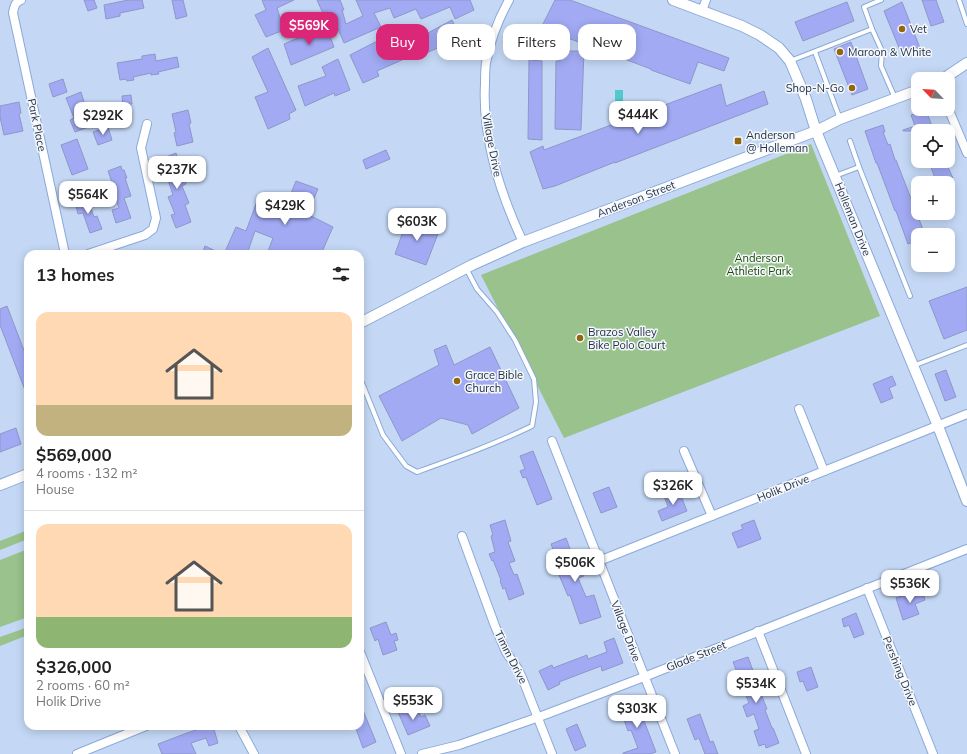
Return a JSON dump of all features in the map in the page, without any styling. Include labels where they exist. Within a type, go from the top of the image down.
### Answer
[{"type":"street","name":"Park Place","points":[[21,0],[14,6],[13,14],[64,250]]},
{"type":"street","name":"Village Drive","points":[[508,0],[490,44],[486,65],[484,92],[485,123],[497,176],[513,220],[523,242]]},
{"type":"street","name":"Holleman Drive","points":[[673,0],[742,26],[760,35],[779,48],[790,62],[806,99],[816,131],[938,426],[967,501]]},
{"type":"street","points":[[702,11],[706,0]]},
{"type":"street","points":[[954,72],[967,63]]},
{"type":"street","name":"Anderson Street","points":[[364,321],[466,268],[523,242],[816,131],[840,119],[911,92]]},
{"type":"street","points":[[951,116],[967,153]]},
{"type":"street","points":[[100,250],[145,235],[153,229],[156,218],[141,148],[147,124]]},
{"type":"street","points":[[799,409],[824,471]]},
{"type":"street","name":"Holik Drive","points":[[599,561],[967,414]]},
{"type":"street","name":"Village Drive","points":[[552,441],[675,754]]},
{"type":"street","points":[[684,451],[712,516]]},
{"type":"street","points":[[0,485],[24,476]]},
{"type":"street","name":"Timm Drive","points":[[462,536],[495,626],[506,652],[524,680],[552,754]]},
{"type":"street","name":"Glade Street","points":[[422,754],[459,745],[539,717],[967,549]]},
{"type":"street","name":"Pershing Drive","points":[[867,588],[933,754]]},
{"type":"street","points":[[758,631],[806,754]]},
{"type":"street","points":[[364,662],[401,754]]},
{"type":"street","points":[[77,754],[136,730]]},
{"type":"street","points":[[241,730],[254,754]]},
{"type":"lane","points":[[881,0],[864,7],[882,52],[881,66],[895,98]]},
{"type":"lane","points":[[959,0],[967,24]]},
{"type":"lane","points":[[790,62],[872,29]]},
{"type":"lane","points":[[816,52],[840,119]]},
{"type":"lane","points":[[850,141],[910,296]]},
{"type":"lane","points":[[835,176],[859,167]]},
{"type":"lane","points":[[364,388],[383,435],[406,466],[417,472],[462,456],[532,426],[536,402],[534,379],[515,340],[497,312],[477,289],[466,268]]},
{"type":"lane","points":[[913,366],[967,345]]},
{"type":"green space","name":"Anderson Athletic Park","points":[[811,144],[880,316],[564,438],[481,275]]},
{"type":"green space","points":[[24,532],[24,541],[0,550],[0,541]]},
{"type":"green space","points":[[24,551],[24,618],[0,627],[0,560]]},
{"type":"green space","points":[[24,628],[24,637],[0,646],[0,637]]},
{"type":"shaded area","points":[[615,90],[623,90],[623,108],[615,107]]},
{"type":"building","points":[[84,0],[94,0],[97,8],[88,11]]},
{"type":"building","points":[[128,0],[142,0],[144,8],[120,13],[120,16],[106,19],[104,5]]},
{"type":"building","points":[[172,0],[183,0],[187,16],[176,19]]},
{"type":"building","points":[[262,0],[294,0],[277,8],[284,30],[266,37],[255,15],[266,10]]},
{"type":"building","points":[[317,0],[340,0],[344,10],[342,10],[346,24],[363,16],[356,0],[470,0],[474,10],[455,19],[450,7],[421,19],[416,9],[394,18],[390,8],[374,13],[380,24],[376,24],[376,29],[344,43],[333,17],[326,20]]},
{"type":"building","points":[[555,0],[570,0],[636,24],[578,24],[578,42],[570,39],[570,24],[543,24]]},
{"type":"building","points":[[922,0],[936,0],[944,22],[931,26]]},
{"type":"building","points":[[847,2],[854,21],[803,41],[795,22]]},
{"type":"building","name":"Vet","points":[[902,2],[920,48],[902,55],[884,11]]},
{"type":"building","points":[[452,20],[454,24],[445,24]]},
{"type":"building","points":[[636,24],[729,58],[724,71],[698,62],[690,84],[627,60],[636,60]]},
{"type":"building","points":[[326,26],[334,47],[291,65],[284,44]]},
{"type":"building","points":[[437,28],[437,48],[429,52],[429,32]]},
{"type":"building","points":[[376,42],[376,60],[402,60],[377,71],[379,76],[363,83],[350,55]]},
{"type":"building","points":[[851,42],[868,89],[852,95],[834,49]]},
{"type":"building","points":[[268,48],[296,110],[289,114],[290,119],[268,129],[255,97],[268,92],[252,57]]},
{"type":"building","points":[[570,51],[578,51],[578,60],[584,60],[581,130],[555,129],[556,61],[561,61],[558,60],[570,60]]},
{"type":"building","points":[[155,54],[156,61],[177,57],[179,67],[158,72],[159,74],[151,75],[151,73],[133,77],[134,80],[120,80],[117,63],[142,59],[142,56]]},
{"type":"building","points":[[338,59],[350,90],[335,96],[334,93],[305,106],[298,86],[326,76],[322,67]]},
{"type":"building","points":[[529,60],[542,61],[542,140],[528,139]]},
{"type":"building","points":[[63,79],[67,92],[53,97],[49,84]]},
{"type":"building","points":[[721,84],[726,106],[764,91],[768,104],[555,186],[543,189],[530,152],[543,146],[544,150]]},
{"type":"building","points":[[81,92],[85,105],[83,105],[91,126],[75,132],[70,120],[74,118],[66,98]]},
{"type":"building","points":[[131,95],[132,104],[123,106],[122,96]]},
{"type":"building","points":[[19,102],[21,113],[19,114],[23,131],[4,135],[0,117],[0,106]]},
{"type":"building","points":[[188,110],[193,142],[177,146],[172,114]]},
{"type":"building","points":[[911,116],[928,116],[931,124],[914,124]]},
{"type":"building","points":[[883,125],[885,132],[883,132],[888,145],[890,144],[911,199],[911,220],[919,220],[922,228],[911,228],[911,243],[908,244],[876,163],[865,131]]},
{"type":"building","points":[[108,127],[112,140],[98,145],[93,132]]},
{"type":"building","points":[[911,127],[911,131],[903,130]]},
{"type":"building","points":[[77,139],[88,169],[72,175],[61,145]]},
{"type":"building","points":[[386,150],[390,159],[366,169],[363,160]]},
{"type":"building","points":[[176,153],[186,184],[182,186],[189,203],[185,205],[191,222],[176,228],[171,215],[175,214],[168,197],[173,195],[161,159]]},
{"type":"building","points":[[121,166],[127,178],[125,178],[131,196],[124,198],[131,218],[116,223],[112,210],[119,208],[108,171]]},
{"type":"building","points":[[931,168],[948,168],[952,176],[934,176]]},
{"type":"building","points":[[296,181],[318,189],[307,214],[333,227],[323,250],[268,250],[273,238],[255,231],[248,250],[226,250],[236,227],[246,231],[259,196],[286,206]]},
{"type":"building","points":[[87,198],[94,217],[97,216],[102,229],[90,233],[83,213],[78,214],[75,202]]},
{"type":"building","points":[[407,220],[439,231],[426,265],[395,254]]},
{"type":"building","points":[[205,246],[214,250],[204,250]]},
{"type":"building","points":[[967,287],[967,330],[944,339],[929,301]]},
{"type":"building","points":[[7,306],[24,351],[24,388],[0,325],[0,309]]},
{"type":"building","name":"Grace Bible Church","points":[[446,345],[454,365],[490,347],[519,408],[472,434],[468,425],[441,418],[402,441],[379,396],[439,365],[434,350]]},
{"type":"building","points":[[946,370],[956,397],[945,401],[935,374]]},
{"type":"building","points":[[892,376],[896,385],[889,388],[893,398],[881,403],[873,384]]},
{"type":"building","points":[[16,428],[21,444],[0,452],[0,434]]},
{"type":"building","points":[[533,451],[552,499],[537,505],[526,477],[523,478],[520,471],[525,469],[520,456]]},
{"type":"building","points":[[609,487],[617,507],[601,513],[593,493]]},
{"type":"building","points":[[679,491],[687,511],[662,521],[658,511],[668,507],[664,496]]},
{"type":"building","points":[[505,520],[511,541],[508,542],[515,561],[509,563],[514,575],[517,574],[524,594],[509,600],[505,588],[503,589],[493,560],[492,561],[489,554],[495,552],[490,525]]},
{"type":"building","points":[[754,520],[761,539],[738,548],[732,533],[743,529],[741,525]]},
{"type":"building","points":[[566,538],[577,568],[580,567],[584,576],[578,578],[586,597],[594,595],[601,617],[580,624],[570,595],[568,596],[559,575],[562,574],[551,544]]},
{"type":"building","points":[[922,589],[925,600],[915,604],[919,614],[903,620],[896,598]]},
{"type":"building","points":[[856,613],[864,634],[854,638],[849,625],[844,627],[842,619]]},
{"type":"building","points":[[386,622],[391,635],[396,633],[398,640],[394,641],[397,650],[383,655],[378,639],[375,641],[370,628]]},
{"type":"building","points":[[614,638],[623,663],[602,671],[601,666],[559,682],[560,684],[548,690],[539,671],[552,665],[553,668],[587,655],[588,659],[607,652],[604,642]]},
{"type":"building","points":[[748,657],[767,709],[765,710],[779,743],[766,748],[765,744],[759,746],[754,731],[759,729],[754,714],[747,717],[743,706],[749,703],[733,662]]},
{"type":"building","points":[[811,667],[818,687],[807,691],[803,681],[800,682],[797,672]]},
{"type":"building","points":[[636,700],[656,752],[650,754],[623,754],[638,748],[631,730],[628,731],[619,706]]},
{"type":"building","points":[[412,706],[414,711],[418,710],[421,717],[425,715],[430,726],[408,735],[398,712]]},
{"type":"building","points":[[364,713],[376,742],[363,748],[356,730],[364,730]]},
{"type":"building","points":[[700,714],[710,742],[713,741],[718,754],[705,754],[699,738],[695,740],[687,719]]},
{"type":"building","points":[[577,724],[586,746],[575,751],[566,729]]},
{"type":"building","points":[[196,730],[214,730],[218,743],[209,746],[206,738],[191,743],[196,754],[162,754],[158,744]]},
{"type":"place","name":"Vet","points":[[902,29]]},
{"type":"place","name":"Maroon & White","points":[[840,52]]},
{"type":"place","name":"Shop-N-Go","points":[[852,88]]},
{"type":"place","name":"Anderson @ Holleman","points":[[738,141]]},
{"type":"place","name":"Brazos Valley Bike Polo Court","points":[[580,338]]},
{"type":"place","name":"Grace Bible Church","points":[[457,381]]}]
